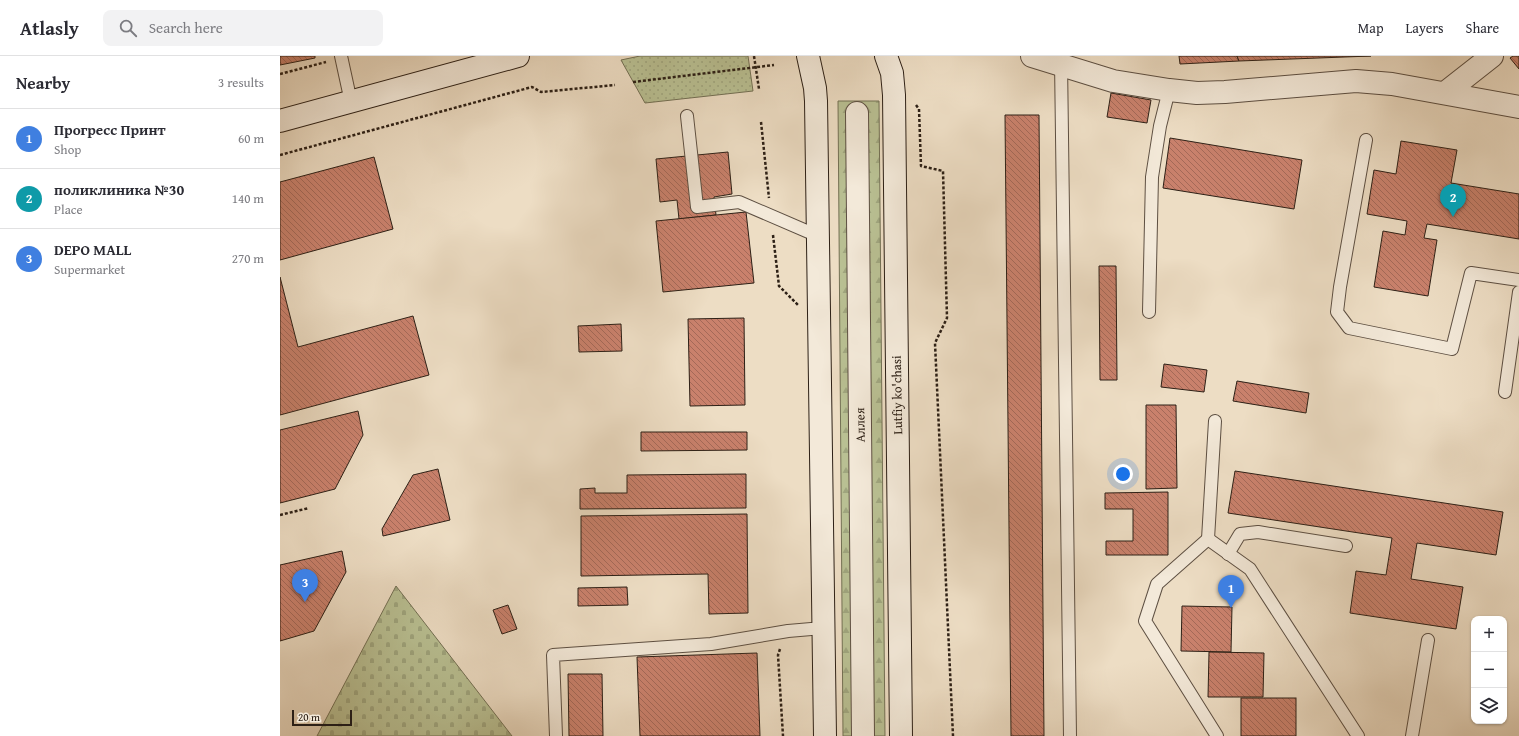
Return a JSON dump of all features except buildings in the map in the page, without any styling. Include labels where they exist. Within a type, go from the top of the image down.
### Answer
[{"type":"main road","points":[[282,116],[351,102],[481,61],[518,56]]},
{"type":"main road","points":[[808,56],[815,88],[816,101],[825,736]]},
{"type":"main road","points":[[1032,56],[1062,60],[1113,81],[1197,93],[1356,81],[1392,84],[1519,107]]},
{"type":"main road","points":[[1445,93],[1492,56]]},
{"type":"main road","name":"Lutfiy ko'chasi","points":[[891,62],[894,95],[900,736]]},
{"type":"main road","name":"Аллея","points":[[856,114],[863,736]]},
{"type":"lane","points":[[342,57],[351,102]]},
{"type":"lane","points":[[1062,60],[1070,736]]},
{"type":"lane","points":[[1149,312],[1152,177],[1160,126],[1169,90]]},
{"type":"lane","points":[[687,116],[697,206],[739,202],[818,236]]},
{"type":"lane","points":[[1366,140],[1340,286],[1337,312],[1349,328],[1452,349],[1471,273],[1519,280]]},
{"type":"lane","points":[[1505,392],[1519,292]]},
{"type":"lane","points":[[1215,421],[1208,540],[1156,584],[1145,621],[1217,736]]},
{"type":"lane","points":[[1228,554],[1240,534],[1258,532],[1346,546]]},
{"type":"lane","points":[[1208,540],[1250,569],[1358,736]]},
{"type":"lane","points":[[556,736],[553,655],[711,644],[788,631],[823,628]]},
{"type":"lane","points":[[1412,736],[1428,640]]},
{"type":"path","points":[[754,56],[759,89]]},
{"type":"path","points":[[280,74],[342,57]]},
{"type":"path","points":[[633,82],[774,65]]},
{"type":"path","points":[[280,155],[532,87],[541,92],[615,85]]},
{"type":"path","points":[[912,100],[919,109],[921,166],[943,171],[947,318],[935,343],[953,736]]},
{"type":"path","points":[[761,122],[779,286],[800,307]]},
{"type":"path","points":[[280,515],[309,508]]},
{"type":"path","points":[[783,736],[778,655],[788,631]]},
{"type":"green space","points":[[640,56],[748,56],[753,91],[645,103],[621,60]]},
{"type":"green space","points":[[838,101],[879,101],[885,736],[843,736]]},
{"type":"green space","points":[[396,586],[512,736],[317,736]]},
{"type":"place","name":"поликлиника №30","points":[[1453,217]]},
{"type":"place","name":"DEPO MALL","points":[[305,602]]},
{"type":"place","name":"Прогресс Принт","points":[[1231,608]]}]
